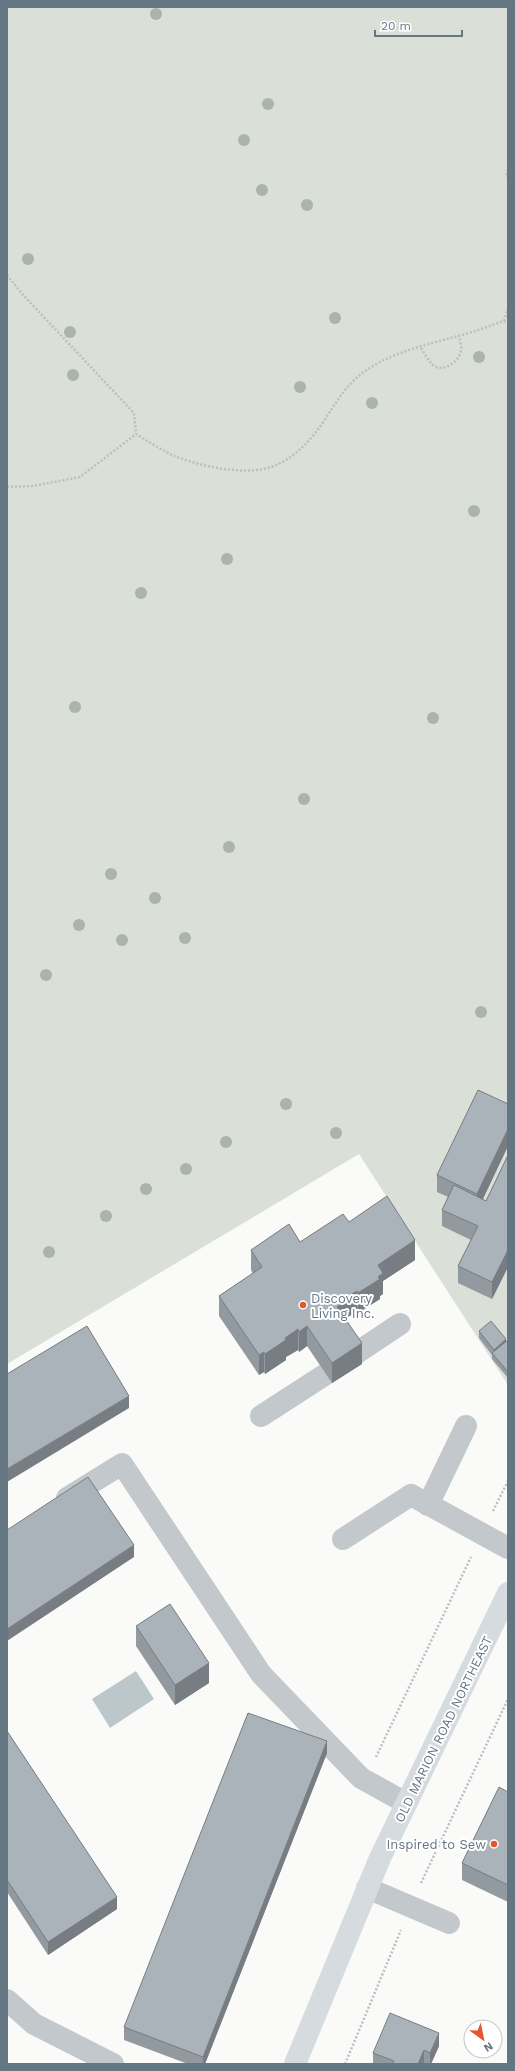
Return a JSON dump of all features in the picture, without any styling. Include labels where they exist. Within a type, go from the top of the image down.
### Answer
[{"type":"main road","name":"OLD MARION ROAD NORTHEAST","points":[[294,2064],[367,1888],[406,1803],[508,1593]]},
{"type":"lane","points":[[355,1354],[400,1324]]},
{"type":"lane","points":[[261,1416],[326,1374]]},
{"type":"lane","points":[[428,1505],[466,1426]]},
{"type":"lane","points":[[48,1510],[122,1464],[261,1674],[364,1780],[406,1803]]},
{"type":"lane","points":[[343,1539],[410,1495],[508,1548]]},
{"type":"lane","points":[[367,1888],[449,1923]]},
{"type":"lane","points":[[7,2000],[34,2024],[113,2064]]},
{"type":"path","points":[[508,170],[506,173],[508,180]]},
{"type":"path","points":[[7,275],[24,296],[134,413],[136,434]]},
{"type":"path","points":[[504,321],[508,308]]},
{"type":"path","points":[[136,434],[170,454],[199,465],[219,469],[255,469],[272,467],[298,452],[359,375],[378,363],[504,321],[508,322]]},
{"type":"path","points":[[421,348],[428,360],[435,367],[443,368],[452,364],[458,359],[462,350],[459,336]]},
{"type":"path","points":[[7,487],[33,486],[80,477],[136,434]]},
{"type":"path","points":[[364,1780],[508,1480]]},
{"type":"path","points":[[345,2064],[410,1907],[508,1699]]},
{"type":"shaded area","points":[[7,7],[508,7],[508,1385],[359,1154],[7,1364]]},
{"type":"shaded area","points":[[136,1671],[154,1699],[110,1728],[92,1699]]},
{"type":"building","points":[[478,1090],[508,1104],[508,1129],[477,1194],[437,1175]]},
{"type":"building","points":[[508,1155],[508,1250],[492,1282],[458,1266],[478,1226],[442,1210],[454,1185],[486,1201]]},
{"type":"building","name":"Discovery Living Inc.","points":[[387,1196],[415,1240],[378,1265],[383,1273],[378,1277],[380,1279],[358,1293],[357,1291],[344,1299],[345,1301],[337,1307],[362,1343],[332,1363],[307,1326],[299,1332],[298,1329],[285,1338],[286,1340],[265,1354],[264,1352],[259,1355],[219,1296],[262,1267],[251,1250],[289,1224],[300,1242],[343,1214],[349,1222]]},
{"type":"building","points":[[491,1321],[506,1339],[494,1350],[479,1331]]},
{"type":"building","points":[[87,1326],[129,1396],[7,1469],[7,1374]]},
{"type":"building","points":[[508,1340],[508,1372],[492,1353]]},
{"type":"building","points":[[88,1477],[134,1545],[7,1629],[7,1530]]},
{"type":"building","points":[[170,1604],[209,1663],[175,1685],[136,1626]]},
{"type":"building","points":[[248,1713],[327,1741],[203,2057],[124,2027]]},
{"type":"building","points":[[7,1731],[117,1897],[48,1942],[7,1880]]},
{"type":"building","name":"Inspired to Sew","points":[[499,1787],[508,1792],[508,1885],[462,1863]]},
{"type":"building","points":[[390,2013],[439,2033],[430,2053],[424,2050],[418,2064],[393,2064],[394,2061],[373,2053]]},
{"type":"place","name":"Discovery Living Inc.","points":[[303,1305]]},
{"type":"place","name":"Inspired to Sew","points":[[494,1844]]}]
